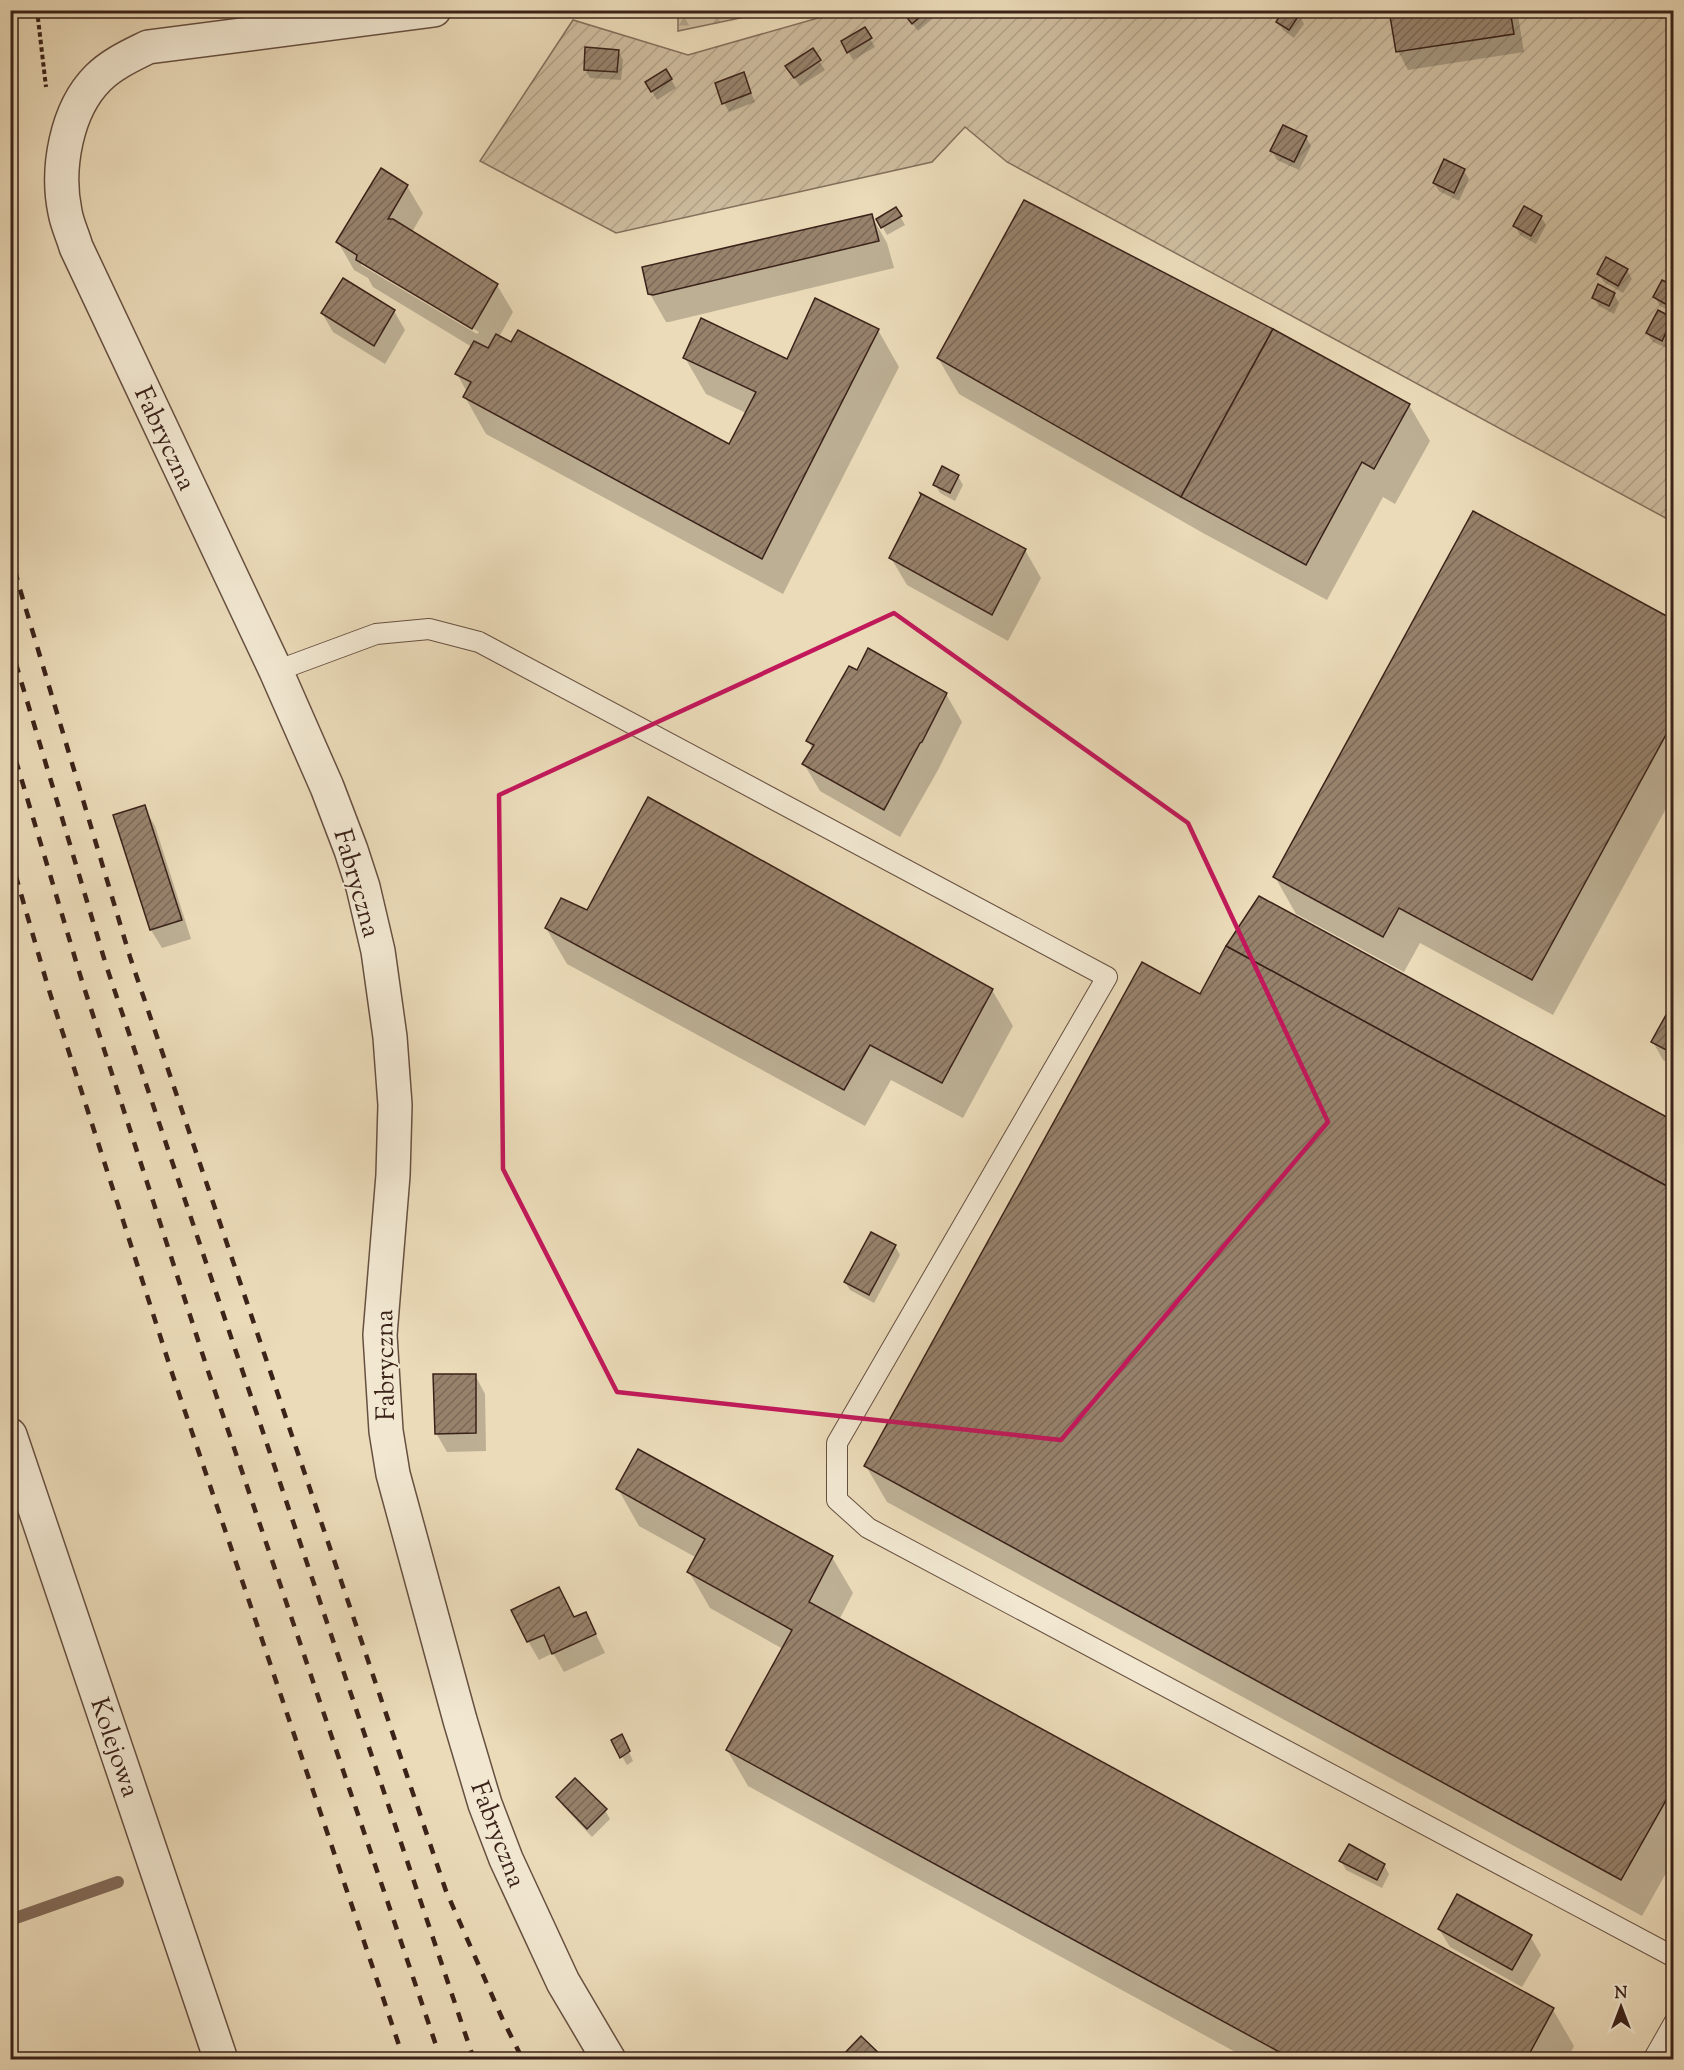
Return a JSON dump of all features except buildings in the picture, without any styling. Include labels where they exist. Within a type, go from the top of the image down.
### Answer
[{"type":"street","name":"Fabryczna","points":[[434,10],[148,47],[117,62],[97,79],[77,109],[66,139],[62,169],[64,204],[76,247],[276,672],[327,787],[363,887],[378,951],[390,1036],[395,1105],[393,1175],[380,1335],[386,1431],[393,1474],[485,1804],[506,1859],[563,1982],[609,2060]]},
{"type":"street","name":"Kolejowa","points":[[10,1435],[221,2060]]},
{"type":"lane","points":[[276,672],[376,634],[429,629],[479,642],[1107,977],[837,1443],[837,1500],[868,1528],[1674,1957]]},
{"type":"lane","points":[[1653,2060],[1674,2023]]},
{"type":"path","points":[[37,10],[46,88]]},
{"type":"highlighted area","points":[[894,613],[1188,823],[1328,1122],[1061,1440],[617,1392],[503,1169],[499,795]]},
{"type":"green space","points":[[678,10],[773,10],[773,11],[678,31]]},
{"type":"green space","points":[[846,10],[1673,11],[1673,522],[1007,162],[965,127],[932,162],[616,233],[480,161],[573,20],[688,55]]},
{"type":"waterway","points":[[10,1920],[118,1882]]},
{"type":"railway","points":[[10,551],[130,957],[446,1891],[523,2060]]},
{"type":"railway","points":[[10,644],[106,965],[474,2060]]},
{"type":"railway","points":[[10,741],[81,978],[207,1368],[441,2060]]},
{"type":"railway","points":[[10,856],[48,987],[173,1376],[404,2060]]}]
